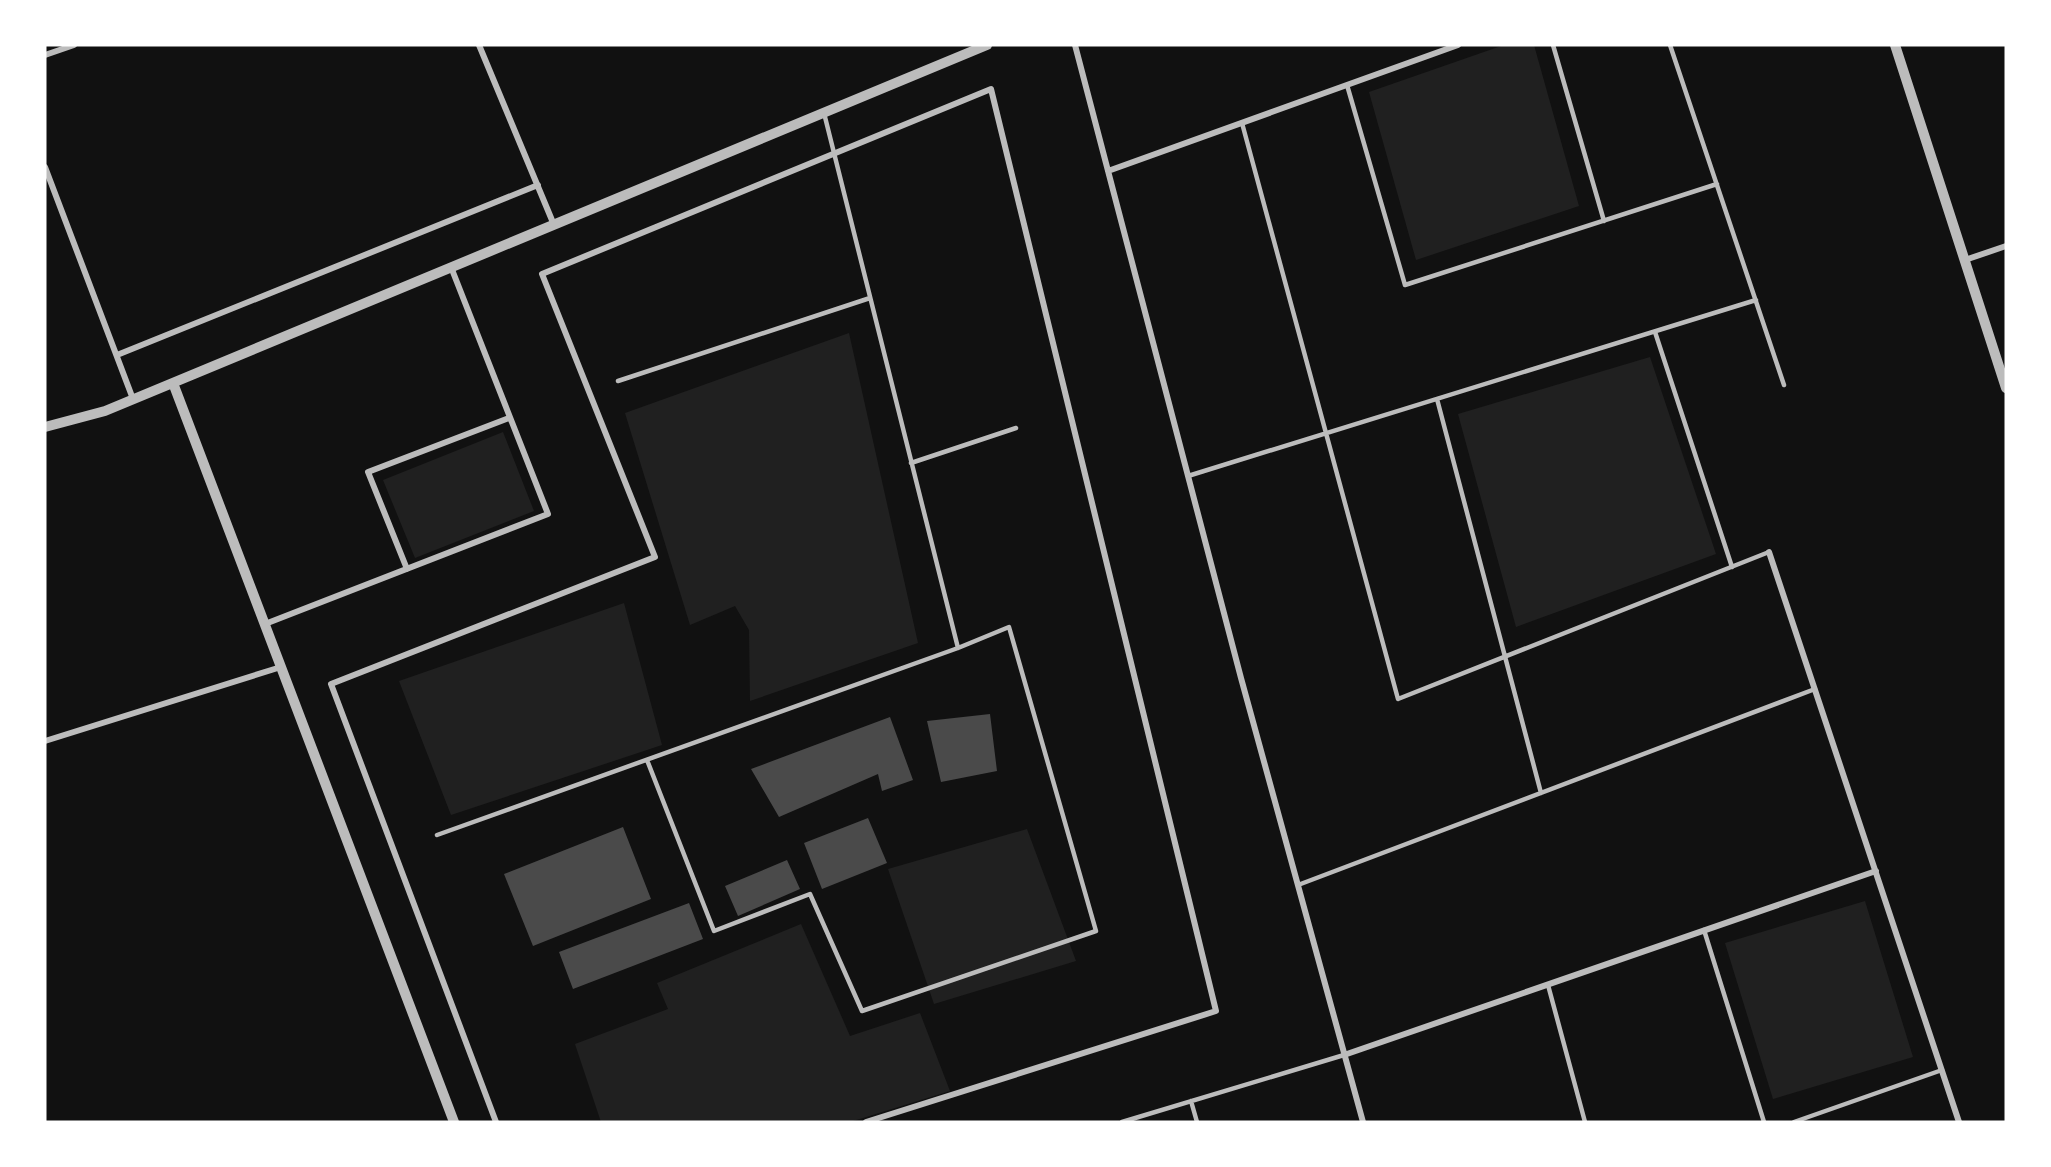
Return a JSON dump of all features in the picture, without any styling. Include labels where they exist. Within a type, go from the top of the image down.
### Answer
[{"type":"street","points":[[45,55],[74,45]]},
{"type":"street","points":[[479,45],[554,225]]},
{"type":"street","points":[[45,427],[105,411],[987,45]]},
{"type":"street","points":[[1076,45],[1241,678],[1363,1122]]},
{"type":"street","points":[[1108,171],[1458,45]]},
{"type":"street","points":[[1895,45],[2006,388]]},
{"type":"street","points":[[496,1122],[331,684],[655,556],[542,274],[991,88],[1216,1011],[866,1122]]},
{"type":"street","points":[[45,167],[133,399]]},
{"type":"street","points":[[117,355],[538,185]]},
{"type":"street","points":[[1965,260],[2006,246]]},
{"type":"street","points":[[265,624],[548,514],[451,267]]},
{"type":"street","points":[[173,383],[454,1122]]},
{"type":"street","points":[[406,569],[368,472],[509,418]]},
{"type":"street","points":[[1769,552],[1959,1122]]},
{"type":"street","points":[[45,741],[281,667]]},
{"type":"street","points":[[1344,1055],[1876,871]]},
{"type":"lane","points":[[1553,45],[1604,221]]},
{"type":"lane","points":[[1670,45],[1784,385]]},
{"type":"lane","points":[[1347,85],[1405,285],[1717,184]]},
{"type":"lane","points":[[824,113],[957,648]]},
{"type":"lane","points":[[1242,123],[1398,699],[1769,552]]},
{"type":"lane","points":[[618,381],[870,298]]},
{"type":"lane","points":[[1188,476],[1755,300]]},
{"type":"lane","points":[[1655,332],[1732,567]]},
{"type":"lane","points":[[1437,399],[1541,793]]},
{"type":"lane","points":[[911,463],[1016,428]]},
{"type":"lane","points":[[437,835],[1010,627],[1096,931],[862,1011],[810,894],[714,931],[647,760]]},
{"type":"lane","points":[[1298,885],[1815,689]]},
{"type":"lane","points":[[1704,930],[1764,1122]]},
{"type":"lane","points":[[1548,984],[1585,1122]]},
{"type":"lane","points":[[1122,1122],[1344,1055]]},
{"type":"lane","points":[[1794,1122],[1942,1070]]},
{"type":"lane","points":[[1191,1101],[1197,1122]]},
{"type":"shaded area","points":[[1504,45],[1534,45],[1579,206],[1416,260],[1369,92]]},
{"type":"shaded area","points":[[849,333],[918,643],[750,701],[749,630],[735,606],[690,625],[625,413]]},
{"type":"shaded area","points":[[1650,357],[1716,554],[1516,627],[1458,414]]},
{"type":"shaded area","points":[[503,432],[534,511],[415,558],[383,480]]},
{"type":"shaded area","points":[[624,603],[662,745],[451,815],[399,681]]},
{"type":"shaded area","points":[[1027,829],[1076,961],[934,1004],[888,869]]},
{"type":"shaded area","points":[[1865,901],[1913,1057],[1773,1099],[1725,943]]},
{"type":"shaded area","points":[[801,924],[850,1036],[920,1013],[950,1091],[850,1122],[601,1122],[575,1044],[668,1009],[657,983]]},
{"type":"building","points":[[990,714],[997,771],[941,782],[927,721]]},
{"type":"building","points":[[890,717],[913,780],[882,791],[878,774],[779,817],[751,769]]},
{"type":"building","points":[[868,818],[887,863],[822,889],[804,843]]},
{"type":"building","points":[[623,827],[651,899],[533,946],[504,874]]},
{"type":"building","points":[[787,860],[800,889],[738,916],[725,886]]},
{"type":"building","points":[[689,903],[703,939],[573,989],[559,952]]}]
